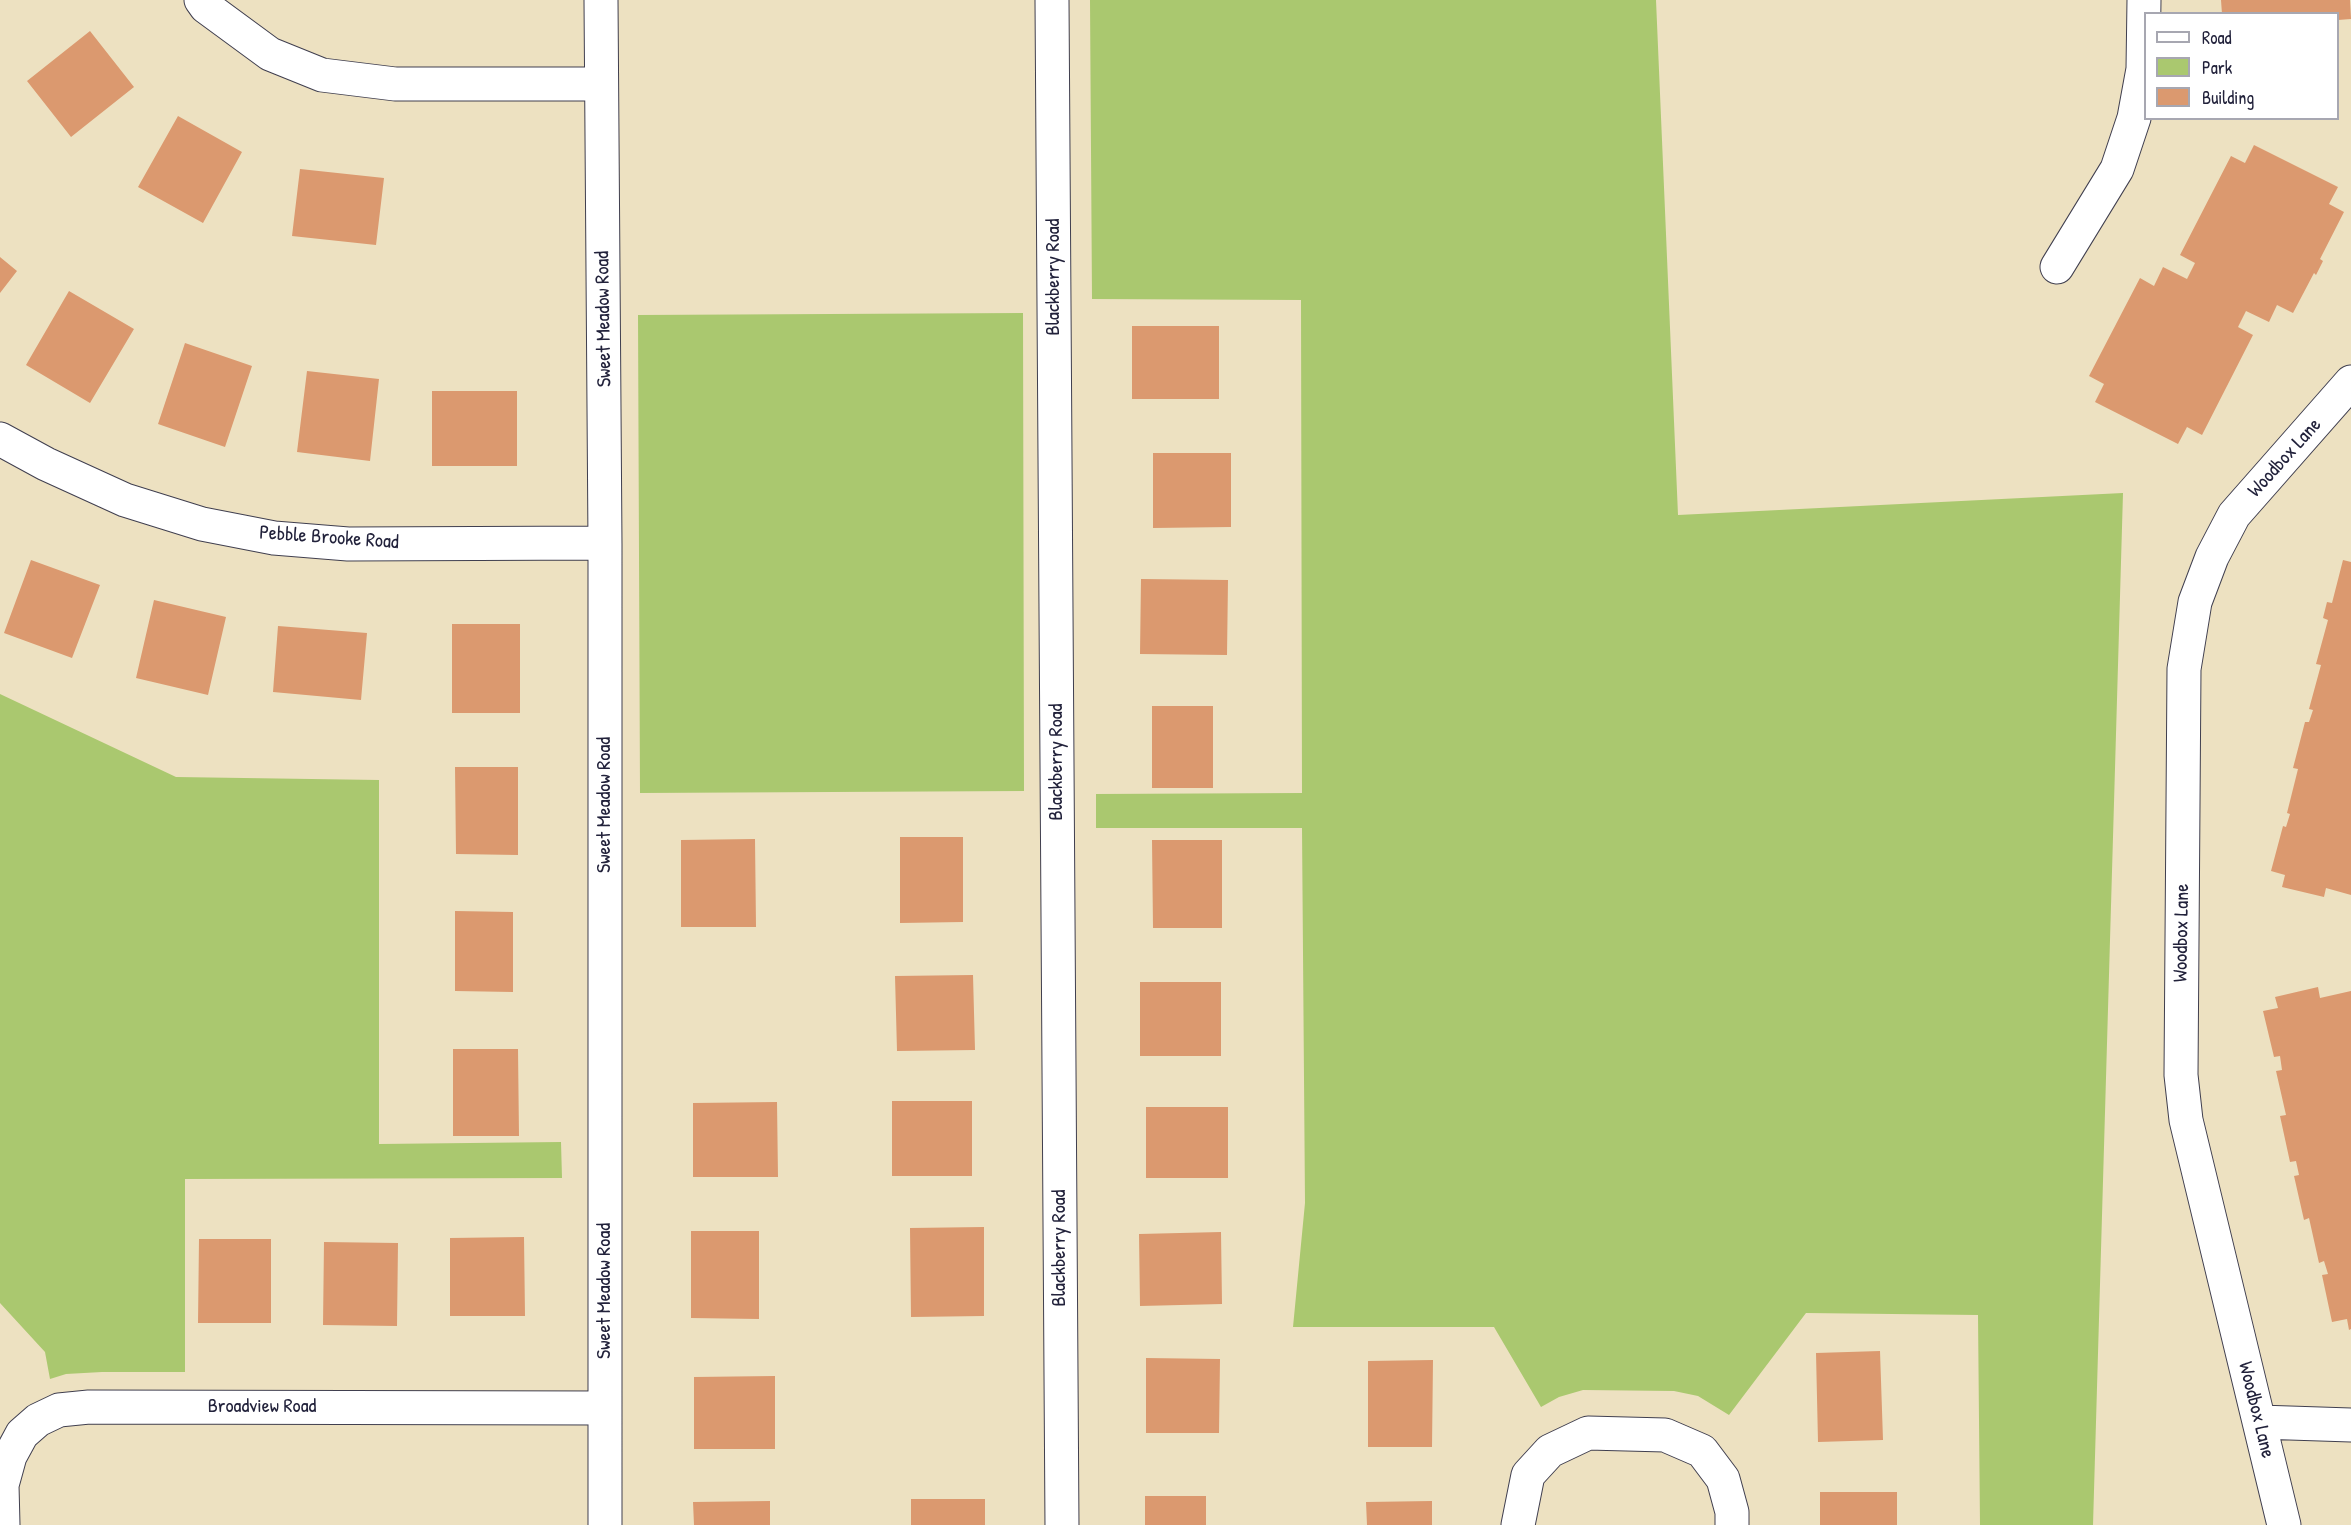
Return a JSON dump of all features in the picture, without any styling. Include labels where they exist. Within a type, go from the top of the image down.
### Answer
[{"type":"street","points":[[201,0],[206,7],[270,54],[322,75],[395,84],[600,84]]},
{"type":"street","name":"Sweet Meadow Road","points":[[601,0],[605,543],[605,1525]]},
{"type":"street","name":"Blackberry Road","points":[[1052,0],[1062,1525]]},
{"type":"street","points":[[2057,267],[2117,169],[2134,118],[2143,69],[2144,0]]},
{"type":"street","name":"Woodbox Lane","points":[[2284,1525],[2186,1120],[2181,1075],[2184,669],[2195,602],[2212,557],[2234,515],[2350,387]]},
{"type":"street","name":"Pebble Brooke Road","points":[[0,439],[46,464],[126,500],[202,524],[274,538],[348,543],[605,543]]},
{"type":"street","name":"Broadview Road","points":[[3,1525],[2,1485],[9,1456],[22,1434],[38,1420],[59,1410],[89,1407],[605,1408]]},
{"type":"street","points":[[2259,1422],[2351,1425]]},
{"type":"street","points":[[1518,1525],[1528,1475],[1550,1451],[1588,1433],[1665,1435],[1702,1451],[1723,1479],[1732,1512],[1732,1525]]},
{"type":"green space","points":[[1090,0],[1656,0],[1678,515],[2123,493],[2093,1525],[1980,1525],[1978,1315],[1806,1313],[1729,1415],[1698,1396],[1674,1391],[1583,1390],[1559,1397],[1541,1407],[1494,1327],[1293,1327],[1305,1203],[1302,828],[1096,828],[1096,794],[1302,793],[1301,300],[1092,299]]},
{"type":"green space","points":[[1023,313],[1024,791],[640,793],[638,315]]},
{"type":"green space","points":[[0,694],[176,777],[379,780],[379,1144],[561,1142],[562,1178],[185,1179],[185,1372],[102,1372],[66,1374],[50,1379],[45,1352],[0,1303]]},
{"type":"building","points":[[2221,0],[2350,0],[2351,19],[2339,20],[2339,12],[2222,12]]},
{"type":"building","points":[[90,31],[134,87],[71,137],[27,81]]},
{"type":"building","points":[[178,116],[242,152],[203,223],[138,187]]},
{"type":"building","points":[[2254,145],[2338,187],[2329,204],[2344,212],[2320,259],[2323,261],[2316,275],[2314,273],[2293,313],[2277,305],[2269,322],[2246,311],[2238,327],[2253,335],[2202,435],[2187,427],[2178,444],[2095,402],[2104,384],[2089,376],[2140,278],[2154,286],[2163,267],[2187,279],[2195,263],[2180,255],[2231,156],[2245,163]]},
{"type":"building","points":[[300,169],[384,178],[376,245],[292,236]]},
{"type":"building","points":[[0,257],[17,271],[0,293]]},
{"type":"building","points":[[69,291],[134,329],[90,403],[26,365]]},
{"type":"building","points":[[1132,326],[1219,326],[1219,399],[1132,399]]},
{"type":"building","points":[[185,343],[252,366],[225,447],[158,424]]},
{"type":"building","points":[[307,371],[379,379],[370,461],[297,452]]},
{"type":"building","points":[[432,391],[517,391],[517,466],[432,466]]},
{"type":"building","points":[[1153,453],[1231,453],[1231,527],[1153,528]]},
{"type":"building","points":[[31,560],[100,585],[72,658],[4,633]]},
{"type":"building","points":[[2343,560],[2351,562],[2351,895],[2326,888],[2324,897],[2282,887],[2285,875],[2271,871],[2283,826],[2286,827],[2290,814],[2287,813],[2298,769],[2293,768],[2305,722],[2309,722],[2313,710],[2309,709],[2321,665],[2316,664],[2328,620],[2323,618],[2327,602],[2332,603]]},
{"type":"building","points":[[1141,579],[1228,580],[1227,655],[1140,654]]},
{"type":"building","points":[[154,600],[226,617],[208,695],[136,678]]},
{"type":"building","points":[[452,624],[520,624],[520,713],[452,713]]},
{"type":"building","points":[[278,626],[367,633],[361,700],[273,692]]},
{"type":"building","points":[[1152,706],[1213,706],[1213,788],[1152,788]]},
{"type":"building","points":[[455,767],[518,767],[518,855],[456,854]]},
{"type":"building","points":[[900,837],[963,837],[963,922],[900,923]]},
{"type":"building","points":[[755,839],[756,927],[681,927],[681,840]]},
{"type":"building","points":[[1152,840],[1222,840],[1222,928],[1153,928]]},
{"type":"building","points":[[455,911],[513,912],[513,992],[455,991]]},
{"type":"building","points":[[973,975],[975,1050],[897,1051],[895,976]]},
{"type":"building","points":[[1140,982],[1221,982],[1221,1056],[1140,1056]]},
{"type":"building","points":[[2318,987],[2320,998],[2351,991],[2351,1329],[2349,1330],[2347,1319],[2332,1322],[2322,1275],[2328,1274],[2324,1261],[2319,1263],[2309,1218],[2304,1220],[2294,1176],[2299,1175],[2296,1161],[2290,1162],[2280,1116],[2286,1115],[2276,1071],[2282,1070],[2280,1056],[2274,1057],[2263,1011],[2278,1008],[2275,997]]},
{"type":"building","points":[[453,1049],[518,1049],[519,1136],[453,1136]]},
{"type":"building","points":[[892,1101],[972,1101],[972,1176],[892,1176]]},
{"type":"building","points":[[777,1102],[778,1177],[693,1177],[693,1103]]},
{"type":"building","points":[[1146,1107],[1228,1107],[1228,1178],[1146,1178]]},
{"type":"building","points":[[984,1227],[984,1316],[911,1317],[910,1228]]},
{"type":"building","points":[[691,1231],[759,1231],[759,1319],[691,1318]]},
{"type":"building","points":[[1221,1232],[1222,1304],[1140,1306],[1139,1234]]},
{"type":"building","points":[[524,1237],[525,1316],[450,1316],[450,1238]]},
{"type":"building","points":[[199,1239],[271,1239],[271,1323],[198,1323]]},
{"type":"building","points":[[324,1242],[398,1243],[397,1326],[323,1325]]},
{"type":"building","points":[[1880,1351],[1883,1440],[1818,1442],[1816,1353]]},
{"type":"building","points":[[1146,1358],[1220,1359],[1219,1433],[1146,1433]]},
{"type":"building","points":[[1433,1360],[1432,1447],[1368,1447],[1368,1361]]},
{"type":"building","points":[[775,1376],[775,1449],[694,1449],[694,1377]]},
{"type":"building","points":[[1820,1492],[1897,1492],[1897,1525],[1820,1525]]},
{"type":"building","points":[[1145,1496],[1206,1496],[1206,1525],[1145,1525]]},
{"type":"building","points":[[911,1499],[985,1499],[985,1525],[911,1525]]},
{"type":"building","points":[[770,1501],[770,1525],[694,1525],[693,1502]]},
{"type":"building","points":[[1432,1501],[1432,1525],[1367,1525],[1366,1502]]}]
